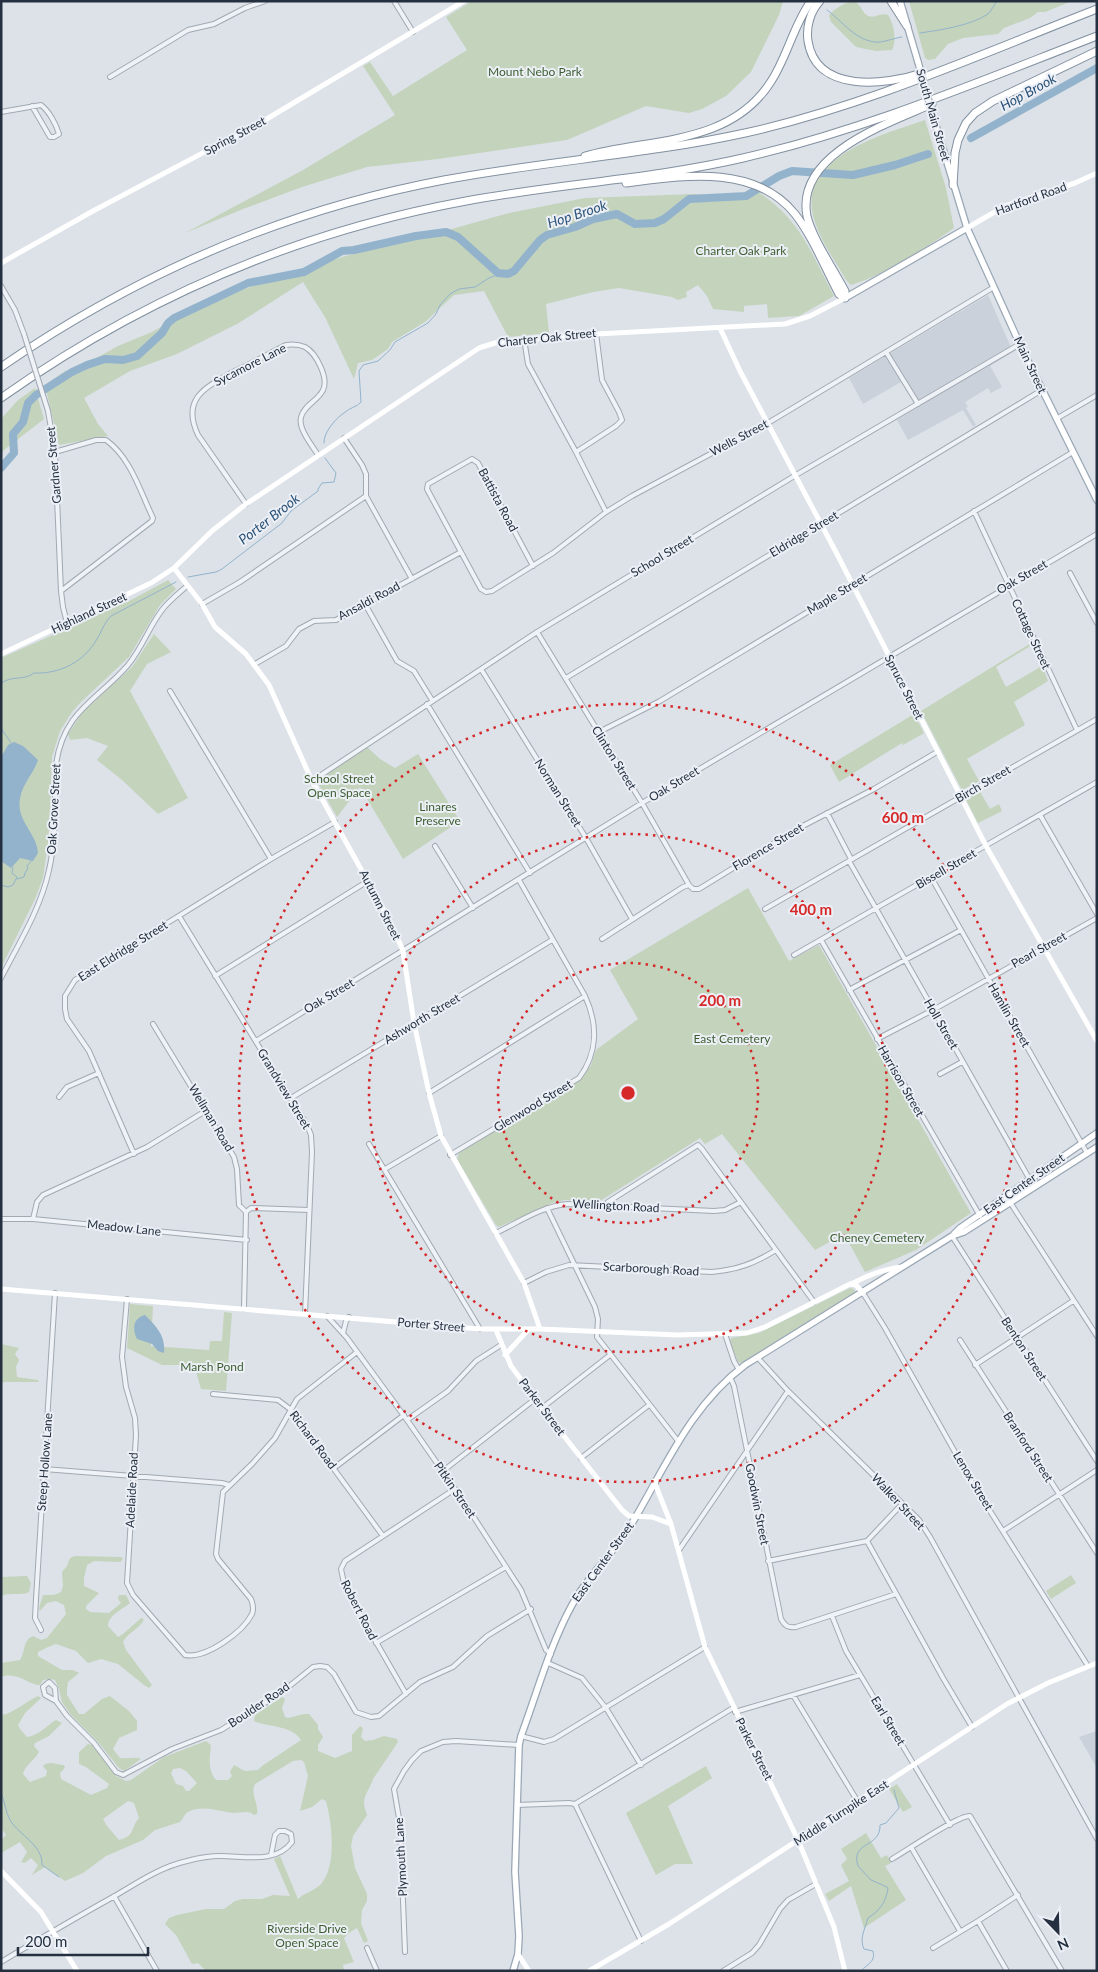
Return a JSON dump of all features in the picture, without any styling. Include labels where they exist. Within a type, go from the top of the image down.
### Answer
[{"type":"highway","points":[[569,162],[594,154],[695,135],[718,127],[733,119],[755,102],[770,83],[811,1]]},
{"type":"highway","points":[[820,1],[809,23],[807,35],[809,46],[820,65],[838,77],[862,82],[888,82],[964,62]]},
{"type":"highway","points":[[891,1],[907,26]]},
{"type":"highway","points":[[1,367],[117,295],[180,264],[242,238],[317,212],[390,191],[460,177],[676,147],[783,124],[868,98],[1097,9]]},
{"type":"highway","points":[[1,398],[70,352],[118,324],[188,288],[252,261],[324,236],[392,216],[474,199],[688,169],[778,149],[862,125],[1097,36]]},
{"type":"highway","points":[[953,185],[957,143],[964,128],[975,113],[993,102],[1097,51]]},
{"type":"highway","points":[[845,298],[845,291],[809,220],[807,200],[813,180],[822,166],[834,154],[856,140],[957,94],[976,83]]},
{"type":"highway","points":[[584,184],[610,185],[699,176],[727,178],[754,185],[770,192],[787,205],[798,219],[839,294],[845,298]]},
{"type":"main road","name":"South Main Street","points":[[900,1],[967,228]]},
{"type":"main road","name":"Main Street","points":[[967,228],[1020,344],[1097,500]]},
{"type":"main road","name":"Charter Oak Street","points":[[845,298],[930,251],[967,228]]},
{"type":"main road","name":"East Center Street","points":[[513,1971],[518,1954],[515,1872],[519,1745],[521,1736],[551,1654],[573,1604],[635,1517],[678,1441],[712,1394],[739,1370],[952,1236],[964,1232],[1006,1196],[1097,1133]]},
{"type":"main road","name":"East Center Street","points":[[981,1218],[1011,1203],[1097,1147]]},
{"type":"street","points":[[110,77],[188,30],[214,24],[245,8],[265,1]]},
{"type":"street","points":[[394,1],[413,32]]},
{"type":"street","name":"Spring Street","points":[[1,263],[101,207],[266,120],[464,1]]},
{"type":"street","points":[[1,112],[32,106],[41,105],[45,108],[59,134],[50,137],[32,106]]},
{"type":"street","name":"Hartford Road","points":[[967,228],[1011,204],[1097,173]]},
{"type":"street","name":"Gardner Street","points":[[1,286],[15,310],[48,411],[55,452],[61,591],[67,623]]},
{"type":"street","name":"Wells Street","points":[[486,592],[492,591],[553,554],[606,512],[632,496],[768,423],[994,287]]},
{"type":"street","name":"Charter Oak Street","points":[[174,568],[214,530],[246,504],[479,348],[498,342],[524,339],[792,323],[845,298]]},
{"type":"street","name":"Spruce Street","points":[[720,328],[986,846],[1097,1041]]},
{"type":"street","points":[[576,452],[622,420],[620,412],[602,380],[596,334]]},
{"type":"street","points":[[524,339],[528,364],[606,512]]},
{"type":"street","name":"Sycamore Lane","points":[[246,504],[198,436],[193,424],[192,413],[194,403],[206,387],[286,344],[306,347],[314,355],[325,378],[323,390],[305,408],[301,418],[302,428],[318,455]]},
{"type":"street","name":"School Street","points":[[312,781],[537,632],[796,475],[1020,344]]},
{"type":"street","points":[[886,352],[918,404]]},
{"type":"street","name":"Eldridge Street","points":[[566,678],[1042,390]]},
{"type":"street","points":[[1056,418],[1097,395]]},
{"type":"street","points":[[344,438],[362,464],[366,474],[366,496],[412,579]]},
{"type":"street","points":[[55,452],[96,440],[106,440],[118,450],[131,469],[153,518],[152,521],[61,591]]},
{"type":"street","name":"Maple Street","points":[[598,732],[660,701],[1073,452]]},
{"type":"street","name":"Battista Road","points":[[486,592],[481,589],[427,489],[428,484],[472,459],[478,463],[533,566]]},
{"type":"street","points":[[202,604],[240,582],[366,496]]},
{"type":"street","name":"Cottage Street","points":[[974,511],[1077,730]]},
{"type":"street","name":"Oak Street","points":[[256,1041],[642,803],[1097,534]]},
{"type":"street","name":"Ansaldi Road","points":[[255,664],[286,646],[299,629],[314,621],[336,620],[461,552]]},
{"type":"street","name":"Autumn Street","points":[[174,568],[202,604],[215,626],[255,664],[276,698],[312,781],[392,925],[403,951],[414,1023],[429,1093],[441,1136],[450,1155],[524,1283],[540,1330]]},
{"type":"street","name":"Highland Street","points":[[1,654],[140,589],[174,568]]},
{"type":"street","points":[[1070,574],[1097,623]]},
{"type":"street","name":"Oak Grove Street","points":[[1,978],[39,902],[47,879],[52,852],[56,764],[58,749],[64,736],[81,709],[127,666],[162,610],[187,586]]},
{"type":"street","points":[[365,604],[397,661],[414,670],[432,700]]},
{"type":"street","name":"Clinton Street","points":[[537,632],[690,885]]},
{"type":"street","name":"Norman Street","points":[[481,669],[586,838],[632,919]]},
{"type":"street","points":[[170,691],[271,860]]},
{"type":"street","points":[[426,704],[530,873]]},
{"type":"street","name":"Birch Street","points":[[765,909],[1097,719]]},
{"type":"street","name":"Florence Street","points":[[602,939],[690,885],[693,889],[698,889],[797,829],[874,789],[937,752]]},
{"type":"street","name":"Bissell Street","points":[[794,955],[1097,782]]},
{"type":"street","name":"Holl Street","points":[[827,813],[876,909],[1034,1187]]},
{"type":"street","points":[[1040,815],[1097,914]]},
{"type":"street","name":"East Eldridge Street","points":[[134,1154],[89,1051],[67,1019],[65,996],[75,980],[336,822]]},
{"type":"street","points":[[435,846],[473,908]]},
{"type":"street","name":"Hamlin Street","points":[[931,877],[1087,1153]]},
{"type":"street","name":"Glenwood Street","points":[[450,1155],[579,1078],[587,1067],[594,1037],[592,1011],[519,880]]},
{"type":"street","points":[[215,976],[368,881]]},
{"type":"street","name":"Grandview Street","points":[[179,916],[291,1098],[311,1135],[312,1152],[305,1314]]},
{"type":"street","name":"Pearl Street","points":[[877,1039],[933,1010],[1097,918]]},
{"type":"street","points":[[849,990],[961,930]]},
{"type":"street","name":"Ashworth Street","points":[[291,1098],[552,940]]},
{"type":"street","name":"Harrison Street","points":[[821,940],[981,1218]]},
{"type":"street","points":[[429,1093],[585,996]]},
{"type":"street","name":"Wellman Road","points":[[153,1024],[234,1157],[237,1169],[239,1205],[246,1212],[247,1240],[244,1309]]},
{"type":"street","points":[[940,1074],[962,1062]]},
{"type":"street","points":[[60,1097],[67,1088],[98,1073]]},
{"type":"street","points":[[33,1219],[37,1202],[43,1195],[134,1154],[207,1110]]},
{"type":"street","points":[[385,1169],[441,1136]]},
{"type":"street","points":[[369,1144],[480,1329]]},
{"type":"street","points":[[606,1206],[608,1202],[692,1147],[698,1146],[814,1302]]},
{"type":"street","points":[[1006,1196],[1097,1336]]},
{"type":"street","name":"Wellington Road","points":[[496,1233],[547,1208],[568,1204],[714,1211],[725,1210],[741,1202]]},
{"type":"street","points":[[246,1212],[250,1208],[309,1210]]},
{"type":"street","points":[[547,1208],[596,1307],[598,1319],[597,1337],[678,1441]]},
{"type":"street","name":"Meadow Lane","points":[[1,1218],[33,1219],[247,1240]]},
{"type":"street","name":"Benton Street","points":[[952,1236],[1097,1461]]},
{"type":"street","name":"Scarborough Road","points":[[524,1283],[546,1272],[575,1265],[712,1272],[738,1269],[776,1250]]},
{"type":"street","name":"Porter Street","points":[[1,1289],[496,1330],[677,1335],[725,1334],[756,1331],[882,1270],[905,1267]]},
{"type":"street","points":[[850,1284],[856,1285],[863,1293]]},
{"type":"street","name":"Steep Hollow Lane","points":[[41,1630],[35,1618],[55,1293]]},
{"type":"street","name":"Lenox Street","points":[[863,1293],[885,1328],[973,1484],[1088,1666]]},
{"type":"street","name":"Adelaide Road","points":[[127,1298],[122,1357],[126,1387],[135,1418],[134,1476],[127,1583],[133,1595],[185,1655],[192,1656],[205,1653],[233,1636],[253,1612],[251,1599],[216,1554],[220,1503],[223,1492],[229,1485]]},
{"type":"street","points":[[976,1365],[1074,1301]]},
{"type":"street","name":"Pitkin Street","points":[[326,1315],[343,1334],[404,1415],[455,1489],[521,1590],[531,1609],[546,1650],[551,1654]]},
{"type":"street","points":[[343,1334],[348,1317]]},
{"type":"street","name":"Parker Street","points":[[496,1330],[505,1355],[542,1408],[622,1510],[628,1516],[635,1517]]},
{"type":"street","points":[[505,1355],[528,1330]]},
{"type":"street","points":[[725,1334],[739,1370]]},
{"type":"street","name":"Branford Street","points":[[960,1340],[1097,1553]]},
{"type":"street","points":[[407,1420],[448,1391],[476,1361],[501,1345]]},
{"type":"street","points":[[44,1469],[229,1485],[252,1464],[275,1438],[297,1399],[357,1352]]},
{"type":"street","points":[[542,1408],[610,1355]]},
{"type":"street","name":"Walker Street","points":[[758,1358],[788,1391],[919,1520],[1097,1838]]},
{"type":"street","name":"Goodwin Street","points":[[730,1377],[734,1386],[781,1620],[789,1628],[796,1628],[832,1616]]},
{"type":"street","points":[[679,1550],[788,1391]]},
{"type":"street","name":"Richard Road","points":[[213,1394],[278,1400],[290,1409],[383,1536]]},
{"type":"street","points":[[443,1471],[536,1399]]},
{"type":"street","points":[[581,1458],[649,1405]]},
{"type":"street","points":[[334,1468],[404,1415]]},
{"type":"street","points":[[1003,1531],[1097,1470]]},
{"type":"street","name":"Parker Street","points":[[654,1481],[679,1550],[705,1647],[798,1840],[834,1927],[845,1971]]},
{"type":"street","name":"Robert Road","points":[[406,1694],[345,1588],[341,1569],[346,1561],[455,1489]]},
{"type":"street","points":[[768,1561],[867,1541],[902,1504]]},
{"type":"street","points":[[635,1517],[652,1517],[671,1524]]},
{"type":"street","points":[[867,1541],[972,1727]]},
{"type":"street","points":[[376,1642],[506,1567]]},
{"type":"street","points":[[832,1616],[896,1594]]},
{"type":"street","name":"Boulder Road","points":[[56,1701],[55,1688],[49,1682],[43,1687],[45,1695],[56,1701],[67,1716],[94,1743],[116,1772],[123,1775],[172,1749],[221,1730],[281,1693],[313,1667],[327,1667],[334,1674],[356,1712],[371,1717],[379,1716],[420,1682],[453,1666],[488,1636],[531,1609]]},
{"type":"street","name":"Earl Street","points":[[832,1616],[842,1643],[860,1675],[950,1824]]},
{"type":"street","points":[[521,1736],[544,1742],[554,1740],[705,1647]]},
{"type":"street","points":[[548,1663],[582,1678],[606,1708],[641,1765]]},
{"type":"street","name":"Middle Turnpike East","points":[[589,1971],[641,1941],[1019,1698],[1048,1683],[1097,1663]]},
{"type":"street","points":[[575,1804],[734,1710],[860,1675]]},
{"type":"street","points":[[793,1695],[858,1802]]},
{"type":"street","name":"Plymouth Lane","points":[[405,1952],[400,1824],[394,1789],[412,1760],[421,1752],[443,1742],[456,1741],[519,1745]]},
{"type":"street","points":[[517,1805],[569,1802],[575,1804],[641,1941]]},
{"type":"street","points":[[892,1859],[950,1824],[970,1816],[1062,1971]]},
{"type":"street","points":[[1,1962],[165,1868],[207,1857],[262,1858],[271,1855],[288,1848],[292,1842],[291,1834],[279,1831],[275,1836],[271,1855]]},
{"type":"street","points":[[911,1847],[960,1931]]},
{"type":"street","points":[[1,1871],[42,1912],[77,1971]]},
{"type":"street","points":[[723,1971],[752,1953],[759,1945],[780,1909],[788,1900],[816,1884]]},
{"type":"street","points":[[933,1948],[978,1922],[1018,1895]]},
{"type":"street","points":[[114,1896],[157,1971]]},
{"type":"street","points":[[978,1922],[1007,1971]]},
{"type":"street","points":[[367,1948],[376,1971]]},
{"type":"street","points":[[518,1954],[529,1971]]},
{"type":"shaded area","points":[[988,295],[1013,352],[990,366],[1002,387],[991,393],[988,388],[965,402],[968,407],[966,408],[976,425],[973,427],[963,410],[908,440],[897,420],[917,408],[901,382],[863,404],[849,378]]},
{"type":"shaded area","points":[[1097,1731],[1097,1768],[1079,1737]]},
{"type":"green space","name":"Mount Nebo Park","points":[[472,1],[783,1],[779,15],[751,72],[726,96],[702,109],[689,113],[646,106],[567,140],[438,159],[367,167],[302,187],[185,233],[303,170],[395,115],[363,66],[370,62],[393,96],[467,50],[446,17]]},
{"type":"green space","points":[[854,1],[868,16],[888,15],[894,32],[894,46],[892,50],[876,51],[856,47],[831,22],[829,16],[833,11],[844,4]]},
{"type":"green space","points":[[909,1],[1072,1],[1045,12],[1038,12],[1030,18],[1004,28],[998,34],[963,38],[948,44],[935,59],[928,60],[925,58]]},
{"type":"green space","name":"Charter Oak Park","points":[[925,120],[946,188],[954,228],[890,268],[851,285],[827,249],[815,224],[812,195],[819,177],[832,163],[849,151],[889,132]]},
{"type":"green space","name":"Charter Oak Park","points":[[756,191],[784,213],[794,225],[811,251],[834,296],[799,316],[768,318],[767,304],[744,306],[744,312],[713,309],[707,296],[698,285],[686,292],[687,297],[678,300],[672,297],[619,288],[593,292],[546,304],[549,333],[508,337],[484,291],[454,295],[425,322],[392,342],[388,349],[372,360],[358,363],[354,379],[325,317],[303,282],[237,324],[177,354],[130,371],[84,398],[98,424],[108,436],[59,445],[45,385],[65,371],[82,366],[118,346],[152,332],[198,306],[239,291],[305,268],[380,246],[509,213],[585,198],[693,194],[737,196]]},
{"type":"green space","points":[[35,388],[44,419],[1,454],[1,419],[17,401]]},
{"type":"green space","points":[[168,580],[176,589],[160,605],[129,657],[82,701],[72,712],[60,731],[52,757],[49,835],[43,878],[35,899],[1,968],[1,658],[131,600]]},
{"type":"green space","points":[[154,634],[171,652],[147,664],[130,691],[188,798],[158,814],[122,780],[97,760],[108,746],[87,738],[70,740],[68,734],[83,712],[132,667]]},
{"type":"green space","points":[[1031,643],[1032,645],[996,667],[1006,687],[1042,666],[1048,681],[1014,702],[1025,725],[967,759],[979,781],[962,790],[921,711]]},
{"type":"green space","points":[[914,714],[924,733],[903,745],[902,743],[839,782],[830,765]]},
{"type":"green space","points":[[367,747],[380,759],[395,768],[418,754],[460,821],[403,859],[360,787],[337,817],[318,783],[325,775]]},
{"type":"green space","points":[[979,790],[990,809],[999,804],[1002,811],[978,823],[965,798]]},
{"type":"green space","name":"East Cemetery","points":[[748,888],[789,961],[819,945],[971,1213],[916,1250],[865,1272],[844,1234],[815,1250],[722,1134],[705,1144],[700,1138],[600,1201],[565,1200],[552,1203],[499,1227],[496,1225],[457,1159],[459,1153],[581,1079],[591,1065],[596,1050],[638,1019],[610,970]]},
{"type":"green space","points":[[850,1288],[854,1289],[855,1292],[741,1363],[738,1362],[730,1342],[731,1338],[759,1333]]},
{"type":"green space","name":"Marsh Pond","points":[[130,1304],[153,1306],[151,1346],[209,1350],[210,1341],[222,1341],[224,1312],[232,1313],[226,1391],[201,1389],[194,1365],[162,1365],[127,1348]]},
{"type":"green space","points":[[1,1344],[19,1348],[15,1354],[19,1360],[16,1367],[17,1377],[38,1380],[39,1382],[5,1382],[2,1383],[1,1391]]},
{"type":"green space","points":[[75,1556],[121,1557],[123,1559],[120,1562],[94,1561],[87,1565],[84,1586],[99,1593],[86,1606],[86,1609],[90,1612],[109,1613],[121,1603],[118,1599],[119,1595],[126,1595],[130,1603],[113,1615],[108,1626],[118,1637],[141,1618],[144,1619],[123,1642],[126,1650],[152,1685],[149,1688],[144,1685],[118,1664],[101,1659],[88,1663],[76,1651],[56,1644],[38,1652],[38,1656],[62,1670],[73,1670],[79,1673],[68,1682],[67,1695],[79,1714],[84,1714],[102,1699],[110,1696],[129,1711],[137,1721],[137,1730],[119,1738],[113,1749],[120,1758],[141,1759],[124,1771],[119,1768],[98,1742],[71,1715],[62,1702],[55,1680],[43,1680],[40,1685],[36,1685],[18,1677],[1,1677],[1,1663],[20,1660],[26,1643],[30,1638],[33,1636],[41,1640],[47,1638],[66,1614],[64,1605],[56,1601],[47,1603],[40,1611],[39,1608],[43,1595],[54,1595],[61,1592],[63,1586],[62,1572],[70,1558]]},
{"type":"green space","points":[[1071,1575],[1076,1583],[1051,1599],[1046,1591]]},
{"type":"green space","points":[[27,1576],[31,1583],[29,1592],[1,1596],[1,1577]]},
{"type":"green space","name":"Riverside Drive Open Space","points":[[38,1696],[41,1698],[25,1713],[18,1725],[27,1737],[39,1732],[56,1720],[62,1723],[49,1736],[35,1743],[34,1746],[39,1752],[23,1774],[30,1782],[46,1776],[47,1771],[43,1766],[45,1764],[64,1765],[65,1768],[60,1773],[61,1779],[91,1795],[107,1788],[109,1784],[79,1764],[79,1752],[88,1744],[92,1745],[116,1776],[126,1781],[131,1780],[164,1757],[206,1741],[211,1745],[210,1767],[216,1780],[228,1780],[232,1776],[230,1772],[234,1765],[245,1771],[258,1770],[301,1740],[297,1735],[286,1729],[254,1721],[255,1715],[282,1697],[285,1699],[282,1708],[285,1717],[309,1714],[318,1725],[318,1729],[323,1737],[318,1745],[318,1751],[335,1758],[352,1751],[352,1735],[360,1726],[363,1728],[361,1737],[365,1741],[384,1736],[397,1739],[398,1742],[373,1779],[366,1794],[364,1803],[367,1815],[353,1836],[351,1846],[355,1868],[367,1894],[367,1901],[362,1910],[361,1923],[368,1941],[364,1943],[357,1928],[344,1938],[354,1962],[343,1965],[344,1971],[206,1971],[198,1963],[192,1964],[176,1935],[165,1924],[169,1918],[177,1915],[206,1909],[224,1909],[235,1901],[243,1899],[262,1899],[273,1895],[290,1896],[274,1859],[280,1856],[298,1899],[321,1884],[326,1876],[331,1856],[330,1821],[326,1801],[322,1799],[312,1807],[300,1811],[308,1776],[304,1762],[301,1760],[293,1761],[255,1784],[253,1792],[257,1814],[207,1809],[190,1811],[185,1814],[180,1822],[155,1830],[143,1840],[106,1856],[83,1873],[65,1881],[45,1867],[32,1875],[38,1865],[31,1858],[25,1863],[21,1862],[27,1852],[20,1842],[1,1853],[1,1840],[6,1835],[1,1828],[1,1712],[4,1715]],"holes":[[[180,1768],[186,1771],[197,1783],[189,1791],[186,1791],[183,1786],[176,1784],[171,1773],[173,1769]],[[128,1801],[134,1803],[139,1818],[130,1834],[119,1840],[103,1819]]]},
{"type":"green space","points":[[706,1766],[712,1778],[668,1806],[693,1864],[675,1864],[656,1875],[626,1813]]},
{"type":"green space","points":[[897,1784],[912,1807],[903,1812],[889,1789]]},
{"type":"green space","points":[[866,1833],[881,1858],[887,1855],[891,1863],[885,1866],[906,1900],[864,1928],[851,1886],[829,1901],[825,1894],[849,1881],[841,1865],[847,1859],[841,1849]]},
{"type":"water","points":[[14,742],[23,746],[38,760],[23,788],[20,807],[21,814],[37,846],[38,853],[33,861],[20,858],[11,868],[1,861],[1,757],[8,745]]},
{"type":"water","points":[[145,1315],[162,1336],[164,1353],[158,1351],[152,1344],[137,1339],[134,1331],[136,1321]]},
{"type":"waterway","points":[[920,33],[973,22],[988,14],[997,1]]},
{"type":"waterway","points":[[827,10],[855,34],[868,41],[881,42],[902,37]]},
{"type":"waterway","name":"Hop Brook","points":[[971,138],[1097,68]]},
{"type":"waterway","points":[[1,468],[14,453],[13,434],[23,422],[28,403],[36,395],[72,372],[105,359],[123,360],[137,356],[162,333],[168,323],[174,318],[248,283],[304,272],[342,251],[446,232],[458,237],[498,273],[508,274],[514,271],[540,240],[547,235],[575,227],[593,219],[617,214],[635,224],[655,223],[664,219],[689,199],[746,196],[779,176],[792,171],[853,175],[895,165],[928,154]]},
{"type":"waterway","name":"Porter Brook","points":[[324,443],[328,430],[334,422],[346,411],[361,402],[359,371],[363,365],[378,361],[390,350],[395,342],[428,323],[450,294],[459,289],[475,287],[489,278],[500,274]]},
{"type":"waterway","name":"Porter Brook","points":[[188,577],[216,572],[222,569],[282,523],[291,511],[318,491],[322,483],[334,482],[336,473],[325,458]]},
{"type":"waterway","name":"Porter Brook","points":[[1,683],[10,679],[26,677],[34,673],[62,669],[70,665],[92,647],[111,616],[176,582]]},
{"type":"waterway","name":"Porter Brook","points":[[1,728],[11,743]]},
{"type":"waterway","points":[[17,879],[24,877],[27,866],[32,860]]},
{"type":"waterway","points":[[1,885],[8,887],[13,885],[17,877],[12,873],[13,867]]},
{"type":"waterway","points":[[861,1971],[874,1955],[873,1951],[864,1949],[862,1941],[868,1918],[881,1906],[888,1889],[871,1880],[858,1866],[858,1852],[876,1838],[880,1825],[886,1823],[899,1808],[894,1790]]},
{"type":"waterway","points":[[1,1793],[10,1820],[35,1846],[39,1852],[42,1865],[59,1877]]},
{"type":"park label","name":"School Street Open Space","points":[[339,786]]},
{"type":"park label","name":"Linares Preserve","points":[[438,814]]},
{"type":"park label","name":"Cheney Cemetery","points":[[877,1238]]}]
